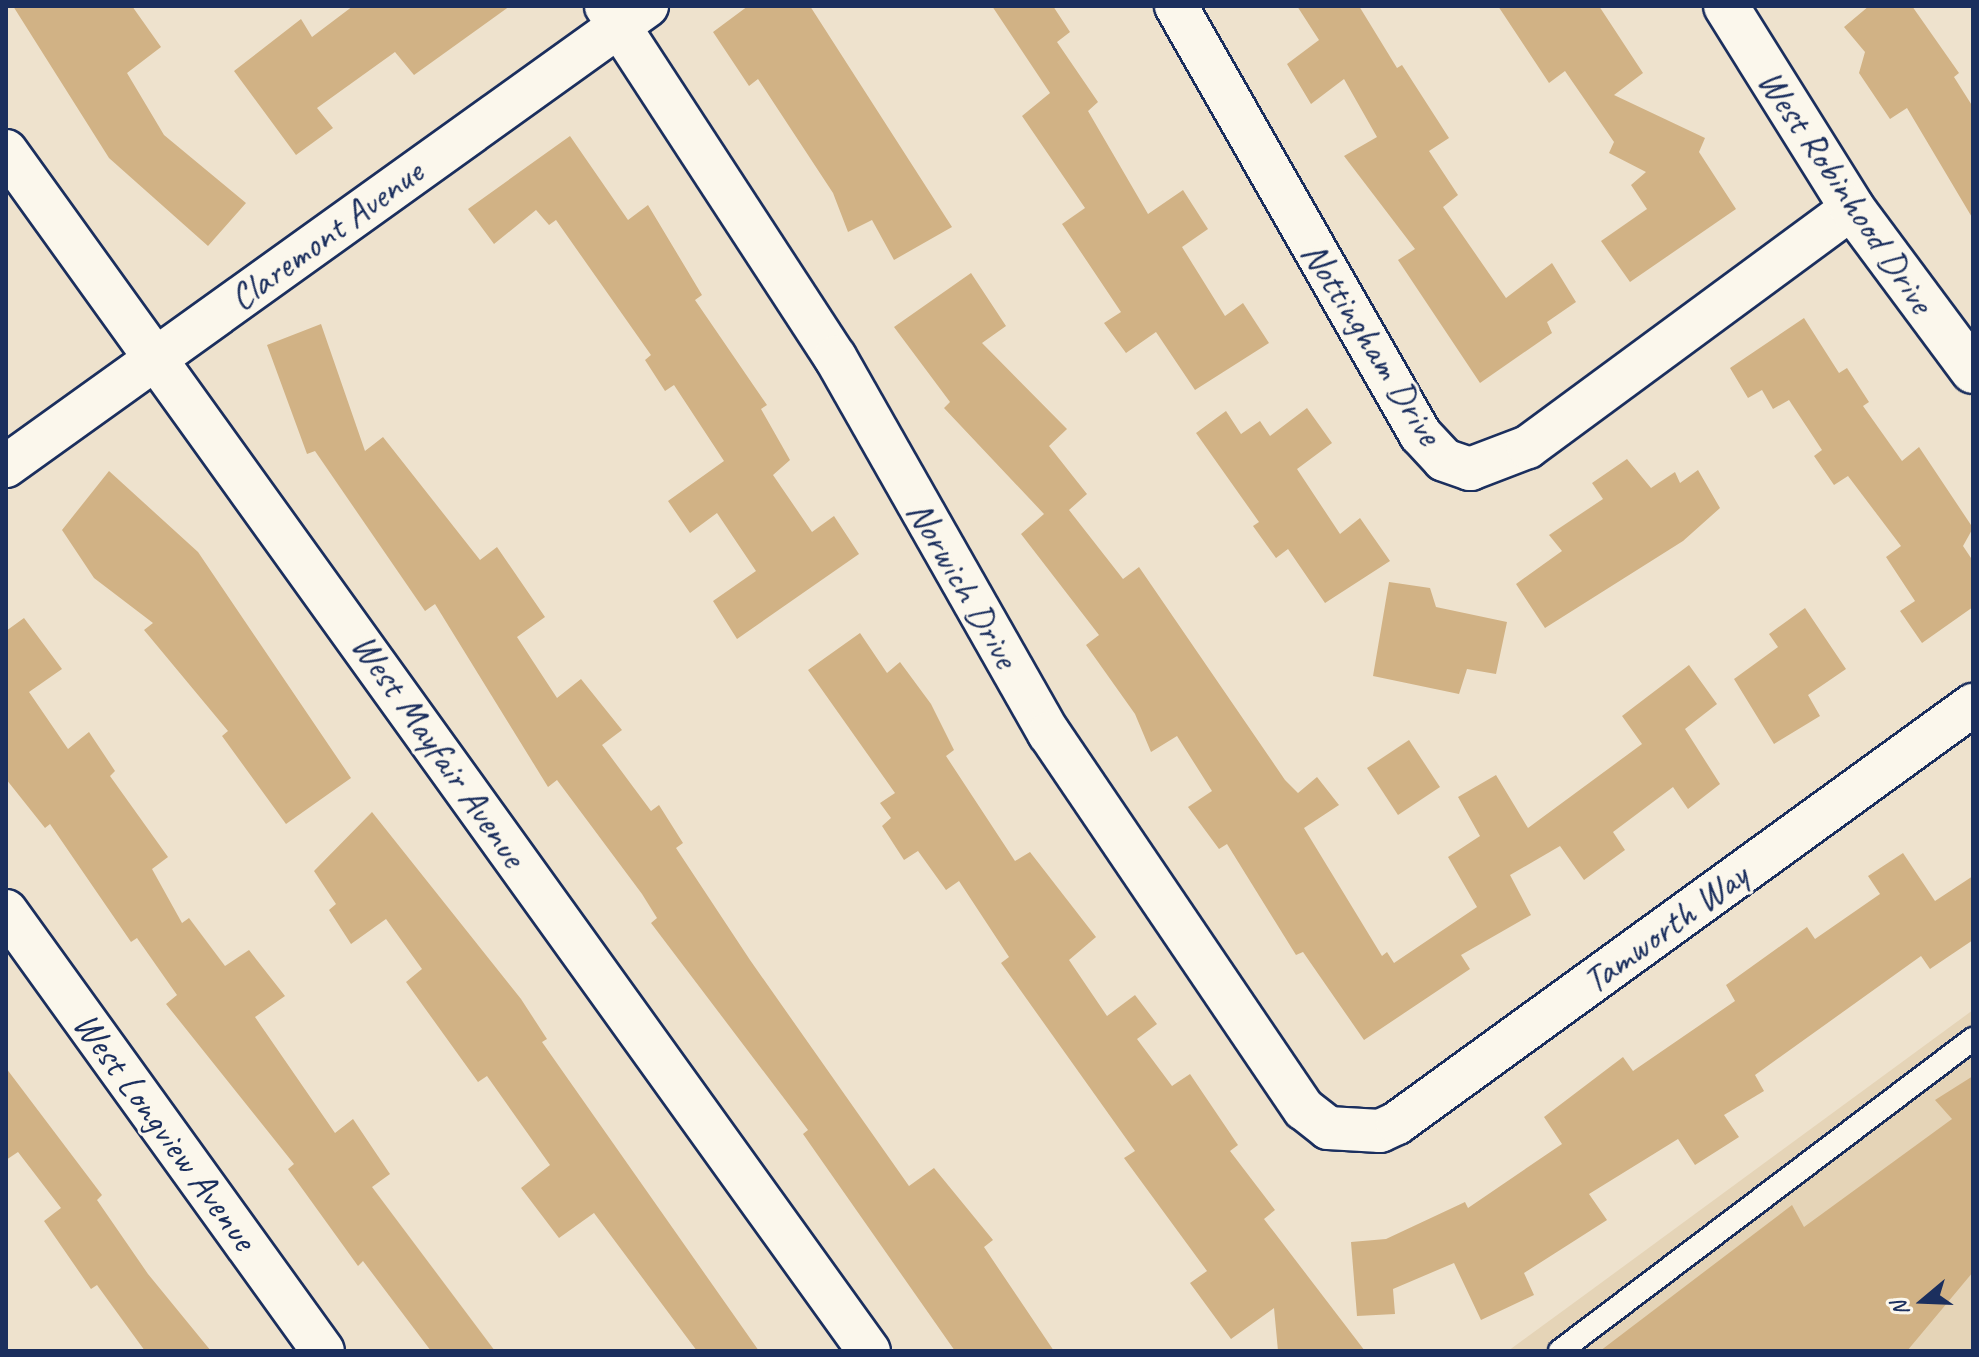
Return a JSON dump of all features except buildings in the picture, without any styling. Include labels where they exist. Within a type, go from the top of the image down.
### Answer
[{"type":"street","name":"Nottingham Drive","points":[[1176,6],[1420,434],[1444,460],[1470,469],[1528,447],[1852,208]]},
{"type":"street","name":"West Robinhood Drive","points":[[1726,6],[1852,208],[1973,371]]},
{"type":"street","name":"Claremont Avenue","points":[[6,466],[624,13]]},
{"type":"street","name":"Norwich Drive","points":[[624,13],[835,357],[1049,733],[1304,1109],[1328,1128],[1351,1133]]},
{"type":"street","name":"West Mayfair Avenue","points":[[6,151],[158,356],[869,1351]]},
{"type":"street","name":"Tamworth Way","points":[[1351,1133],[1397,1123],[1973,705]]},
{"type":"street","name":"West Longview Avenue","points":[[6,911],[323,1351]]},
{"type":"lane","points":[[1560,1351],[1973,1039]]},
{"type":"shaded area","points":[[1973,1010],[1973,1351],[1508,1351],[1590,1291]]}]
